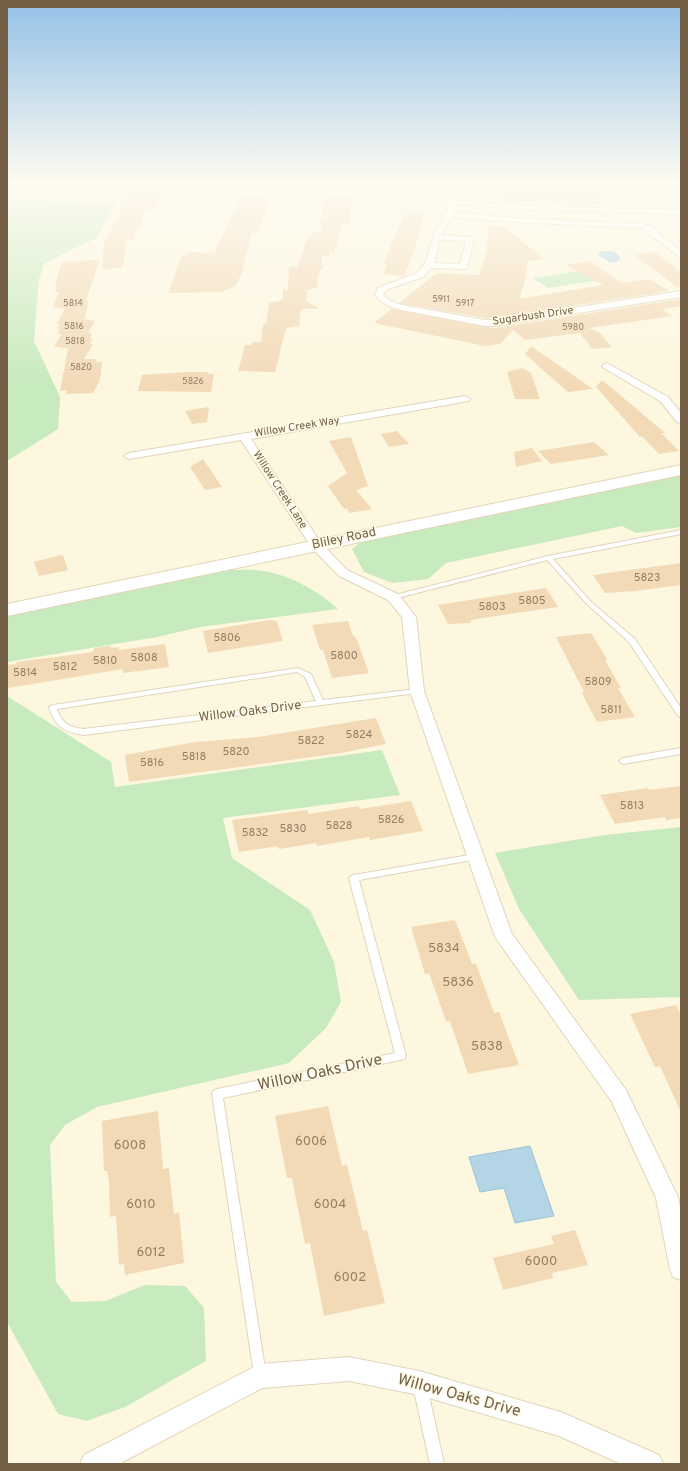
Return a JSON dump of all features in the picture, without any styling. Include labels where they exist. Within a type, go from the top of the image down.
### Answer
[{"type":"street","points":[[433,250],[429,265],[464,267],[468,250]]},
{"type":"street","points":[[673,250],[681,256]]},
{"type":"street","name":"Sugarbush Drive","points":[[429,265],[420,275],[382,288],[379,295],[386,302],[396,306],[485,323],[495,323],[681,294]]},
{"type":"street","points":[[607,366],[664,399],[681,420]]},
{"type":"street","name":"Willow Creek Way","points":[[129,456],[465,399]]},
{"type":"street","name":"Willow Creek Lane","points":[[244,436],[316,545]]},
{"type":"street","name":"Bliley Road","points":[[7,610],[681,470]]},
{"type":"street","points":[[316,545],[344,573],[393,597],[409,617],[417,691],[504,937],[619,1096],[667,1197],[681,1269]]},
{"type":"street","name":"Willow Oaks Drive","points":[[93,1464],[260,1376],[349,1369],[419,1383],[561,1424],[650,1464]]},
{"type":"lane","points":[[393,597],[548,558],[681,532]]},
{"type":"lane","points":[[548,558],[589,603],[632,641],[681,714]]},
{"type":"lane","name":"Willow Oaks Drive","points":[[321,703],[308,676],[298,670],[53,707],[56,718],[67,729],[83,732],[321,703],[417,691]]},
{"type":"lane","points":[[623,760],[681,752]]},
{"type":"lane","name":"Willow Oaks Drive","points":[[260,1376],[217,1094],[401,1056],[354,878],[475,857]]},
{"type":"lane","points":[[419,1383],[437,1464]]},
{"type":"green space","points":[[7,250],[71,250],[44,264],[39,279],[34,341],[60,397],[58,429],[7,461]]},
{"type":"green space","points":[[585,270],[599,280],[548,288],[533,278]]},
{"type":"green space","points":[[681,475],[681,527],[636,533],[622,526],[446,563],[428,579],[392,583],[364,572],[352,549],[363,540]]},
{"type":"green space","points":[[227,570],[260,570],[294,580],[313,590],[338,609],[200,627],[157,637],[7,662],[7,615]]},
{"type":"green space","points":[[7,696],[111,762],[115,787],[382,750],[400,795],[223,818],[232,858],[310,910],[334,962],[341,1002],[326,1028],[289,1063],[97,1107],[65,1125],[50,1145],[56,1282],[72,1302],[105,1301],[145,1285],[185,1286],[204,1308],[206,1361],[125,1407],[87,1421],[58,1414],[7,1322]]},
{"type":"green space","points":[[681,827],[681,1001],[679,997],[579,1000],[519,909],[495,853],[605,835]]},
{"type":"water","points":[[601,252],[614,252],[620,258],[617,261],[611,262],[599,255]]},
{"type":"water","points":[[530,1146],[554,1216],[515,1223],[504,1188],[480,1192],[469,1157]]},
{"type":"building","points":[[103,250],[125,250],[123,267],[102,270]]},
{"type":"building","points":[[216,250],[248,250],[241,275],[235,287],[230,287],[229,290],[224,290],[223,292],[168,293],[182,255],[186,255],[187,252],[214,253]]},
{"type":"building","points":[[303,250],[335,250],[334,253],[330,253],[329,256],[322,256],[322,270],[320,270],[320,274],[318,274],[317,288],[307,290],[306,301],[320,309],[301,309],[299,326],[286,328],[275,372],[238,371],[245,345],[251,345],[252,342],[261,342],[263,324],[266,324],[269,303],[283,300],[283,288],[288,291],[289,268],[298,266]]},
{"type":"building","points":[[389,250],[415,250],[404,276],[384,274],[387,264],[384,263]]},
{"type":"building","points":[[487,250],[533,250],[545,259],[528,261],[524,285],[519,299],[603,285],[565,265],[590,261],[621,283],[649,279],[669,291],[495,318],[485,318],[399,303],[437,273],[479,275]]},
{"type":"building","points":[[655,252],[681,272],[681,284],[678,288],[635,255]]},
{"type":"building","points":[[100,260],[86,300],[89,300],[84,319],[95,321],[88,333],[92,333],[90,338],[93,338],[90,344],[93,344],[84,359],[97,359],[96,362],[102,362],[100,380],[93,393],[66,394],[67,390],[60,391],[68,349],[54,346],[62,334],[58,334],[60,329],[57,329],[60,324],[57,324],[65,309],[53,307],[59,292],[55,292],[57,287],[55,287],[61,263]]},
{"type":"building","points":[[681,299],[681,306],[662,309],[672,316],[589,328],[599,332],[612,347],[592,349],[580,333],[525,340],[513,330],[500,344],[485,346],[374,323],[392,309],[495,328]]},
{"type":"building","points":[[531,346],[593,389],[568,392],[525,354]]},
{"type":"building","points":[[522,368],[531,373],[540,399],[515,399],[507,372]]},
{"type":"building","points":[[208,372],[207,374],[214,374],[211,392],[138,391],[142,375]]},
{"type":"building","points":[[602,380],[665,433],[661,433],[679,451],[659,454],[642,436],[640,437],[596,387]]},
{"type":"building","points":[[209,407],[207,422],[192,424],[185,411]]},
{"type":"building","points":[[397,431],[409,444],[389,447],[381,434]]},
{"type":"building","points":[[351,437],[368,486],[356,490],[372,509],[350,513],[346,508],[344,509],[328,486],[347,473],[329,441]]},
{"type":"building","points":[[594,442],[609,455],[551,464],[538,451]]},
{"type":"building","points":[[532,448],[542,461],[516,467],[514,452]]},
{"type":"building","points":[[203,459],[222,487],[205,490],[190,467]]},
{"type":"building","points":[[61,555],[63,556],[68,570],[39,576],[34,562]]},
{"type":"building","points":[[681,563],[681,585],[605,593],[593,575]]},
{"type":"building","points":[[546,588],[558,607],[476,619],[470,621],[471,623],[448,624],[438,605]]},
{"type":"building","points":[[269,620],[277,621],[283,641],[208,653],[203,631]]},
{"type":"building","points":[[348,621],[353,636],[355,636],[359,645],[369,673],[332,678],[323,650],[320,650],[312,625]]},
{"type":"building","points":[[591,633],[607,659],[605,660],[621,688],[618,688],[635,717],[597,722],[582,692],[584,692],[556,637]]},
{"type":"building","points":[[165,644],[169,667],[123,673],[123,669],[8,688],[7,665],[16,664],[16,662],[87,653],[94,651],[94,648],[111,646],[111,648],[119,647],[119,650]]},
{"type":"building","points":[[376,718],[386,744],[341,753],[129,782],[125,755],[195,742],[258,737]]},
{"type":"building","points":[[681,786],[681,818],[666,820],[665,817],[615,824],[600,795],[648,788],[649,790]]},
{"type":"building","points":[[411,801],[423,831],[370,840],[369,837],[317,846],[316,843],[279,849],[278,846],[239,852],[232,820],[307,810],[309,814],[359,806],[360,809]]},
{"type":"building","points":[[455,920],[472,964],[476,964],[494,1013],[499,1012],[519,1065],[468,1074],[450,1021],[446,1021],[429,973],[425,974],[411,927]]},
{"type":"building","points":[[676,1005],[681,1015],[681,1112],[660,1066],[655,1067],[630,1014]]},
{"type":"building","points":[[328,1106],[342,1166],[347,1165],[363,1231],[367,1230],[385,1303],[324,1316],[310,1243],[305,1244],[292,1178],[287,1178],[275,1116]]},
{"type":"building","points":[[158,1111],[163,1169],[169,1168],[174,1214],[179,1212],[184,1263],[125,1275],[124,1264],[119,1265],[116,1216],[110,1217],[109,1181],[107,1171],[104,1171],[102,1121]]},
{"type":"building","points":[[575,1230],[588,1265],[552,1273],[553,1278],[503,1290],[493,1258],[554,1244],[551,1236]]}]
